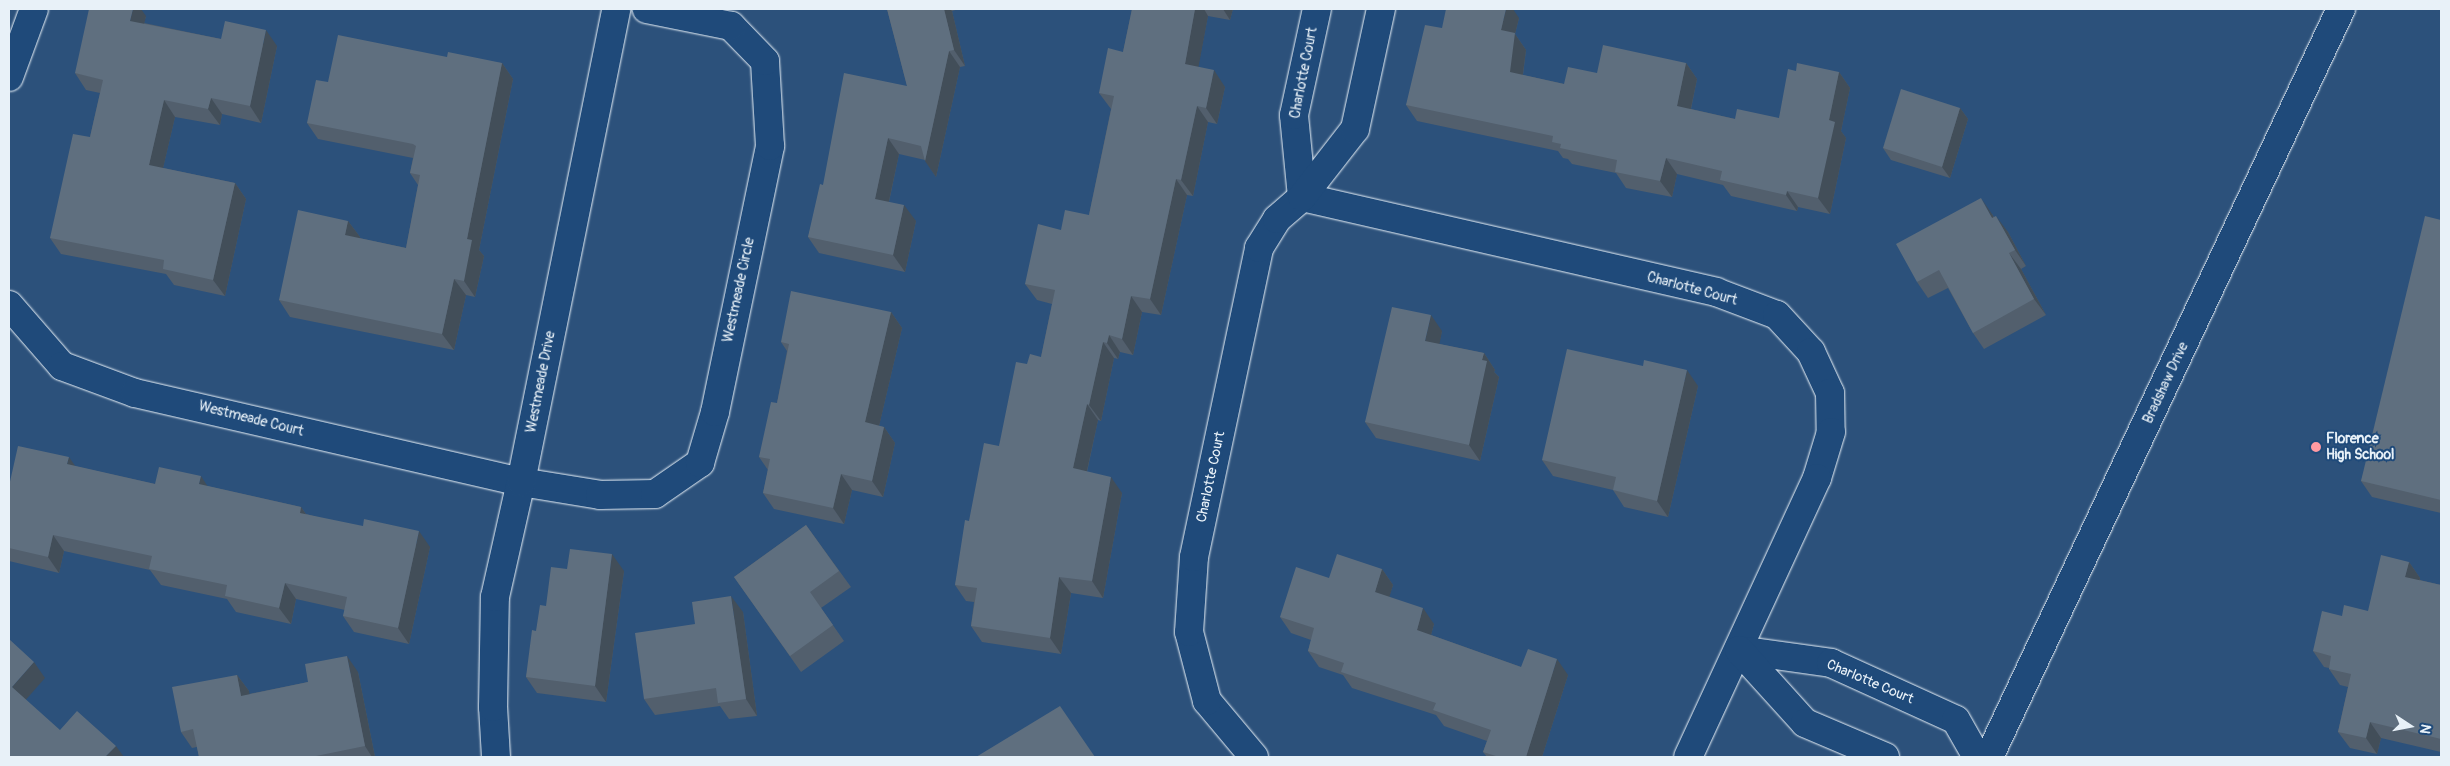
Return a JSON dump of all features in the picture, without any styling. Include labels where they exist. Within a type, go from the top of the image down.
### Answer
[{"type":"street","points":[[9,77],[34,9]]},
{"type":"street","name":"Westmeade Drive","points":[[496,757],[493,707],[494,597],[521,482],[616,9]]},
{"type":"street","name":"Westmeade Circle","points":[[521,482],[600,495],[655,494],[700,463],[715,412],[770,146],[765,61],[731,26],[647,9]]},
{"type":"street","name":"Charlotte Court","points":[[1302,197],[1294,115],[1317,9]]},
{"type":"street","name":"Charlotte Court","points":[[1254,757],[1207,701],[1189,632],[1194,557],[1260,248],[1277,219],[1302,197],[1355,129],[1381,9]]},
{"type":"street","name":"Bradshaw Drive","points":[[1989,757],[2341,9]]},
{"type":"street","name":"Charlotte Court","points":[[1302,197],[1716,292],[1777,316],[1815,360],[1830,393],[1831,432],[1817,478],[1688,757]]},
{"type":"street","name":"Westmeade Court","points":[[9,305],[62,366],[135,393],[521,482]]},
{"type":"street","points":[[1738,650],[1805,723],[1885,757]]},
{"type":"street","name":"Charlotte Court","points":[[1738,650],[1830,663],[1956,720],[1977,757]]},
{"type":"building","points":[[89,9],[133,9],[130,21],[221,39],[225,21],[266,30],[250,106],[211,98],[208,109],[164,100],[149,165],[235,183],[213,280],[163,269],[164,260],[50,238],[73,134],[90,137],[103,80],[75,73]]},
{"type":"building","points":[[887,9],[944,9],[954,50],[949,51],[925,161],[921,146],[888,138],[875,199],[904,205],[893,255],[808,237],[820,184],[823,185],[844,73],[907,86]]},
{"type":"building","points":[[1132,9],[1195,9],[1185,64],[1214,70],[1206,108],[1197,106],[1181,180],[1176,179],[1150,299],[1131,296],[1122,339],[1109,335],[1107,343],[1103,342],[1089,405],[1087,404],[1073,468],[1111,477],[1092,581],[1059,577],[1050,638],[971,626],[977,588],[955,585],[965,520],[969,521],[984,443],[999,446],[1016,362],[1027,364],[1030,354],[1041,357],[1055,290],[1025,284],[1038,224],[1061,230],[1065,210],[1089,215],[1114,96],[1099,93],[1108,48],[1123,52]]},
{"type":"building","points":[[1446,9],[1506,9],[1501,30],[1515,33],[1510,72],[1564,84],[1568,67],[1597,73],[1603,45],[1686,63],[1677,106],[1735,119],[1737,109],[1779,118],[1788,69],[1796,71],[1797,63],[1839,72],[1829,120],[1835,122],[1818,198],[1787,191],[1786,195],[1720,180],[1722,171],[1666,158],[1660,181],[1615,172],[1617,160],[1560,148],[1561,144],[1552,142],[1553,136],[1406,105],[1425,25],[1442,28]]},
{"type":"building","points":[[338,35],[447,57],[448,52],[502,63],[467,239],[472,240],[464,281],[454,279],[442,334],[279,300],[298,210],[348,221],[345,235],[406,248],[420,175],[410,173],[416,146],[307,123],[316,80],[328,82]]},
{"type":"building","points":[[1901,89],[1960,108],[1942,167],[1883,148]]},
{"type":"building","points":[[1981,198],[1992,218],[1996,216],[2015,250],[2009,253],[2034,299],[1973,333],[1939,270],[1917,282],[1896,244]]},
{"type":"building","points":[[2425,216],[2441,220],[2441,500],[2361,481]]},
{"type":"building","points":[[791,291],[891,312],[865,422],[884,427],[872,481],[841,474],[833,508],[763,493],[770,459],[759,457],[771,402],[777,403],[789,344],[781,342]]},
{"type":"building","points":[[1392,307],[1431,315],[1425,341],[1484,353],[1482,360],[1487,361],[1469,445],[1365,422]]},
{"type":"building","points":[[1567,349],[1643,366],[1644,360],[1687,370],[1657,501],[1613,490],[1616,477],[1542,460]]},
{"type":"building","points":[[18,446],[69,457],[67,464],[155,484],[159,467],[201,476],[199,484],[301,507],[300,513],[363,526],[364,519],[419,531],[398,628],[343,616],[347,597],[285,583],[279,608],[225,596],[227,585],[149,569],[152,556],[53,535],[48,557],[9,548],[9,486]]},
{"type":"building","points":[[806,525],[839,571],[810,592],[833,625],[790,656],[734,577]]},
{"type":"building","points":[[570,549],[612,554],[595,686],[526,677],[532,630],[536,631],[540,605],[546,606],[551,567],[567,569]]},
{"type":"building","points":[[1337,554],[1382,569],[1375,592],[1423,608],[1417,630],[1521,667],[1528,649],[1557,659],[1526,757],[1499,757],[1483,752],[1491,730],[1433,710],[1436,703],[1341,672],[1344,663],[1308,651],[1314,628],[1280,617],[1296,567],[1329,578]]},
{"type":"building","points":[[2381,555],[2409,562],[2405,577],[2441,585],[2441,739],[2370,722],[2366,738],[2338,732],[2351,674],[2329,669],[2331,656],[2313,651],[2322,611],[2342,616],[2344,605],[2368,611]]},
{"type":"building","points":[[731,596],[746,699],[718,703],[716,688],[644,699],[635,633],[695,624],[692,602]]},
{"type":"building","points":[[9,639],[34,662],[12,687],[60,730],[77,711],[116,746],[105,757],[9,757]]},
{"type":"building","points":[[347,656],[365,746],[316,757],[199,757],[193,729],[181,732],[172,687],[237,675],[241,696],[308,682],[305,664]]},
{"type":"building","points":[[1060,706],[1095,757],[976,757]]},
{"type":"place","name":"Florence High School","points":[[2316,447]]}]
